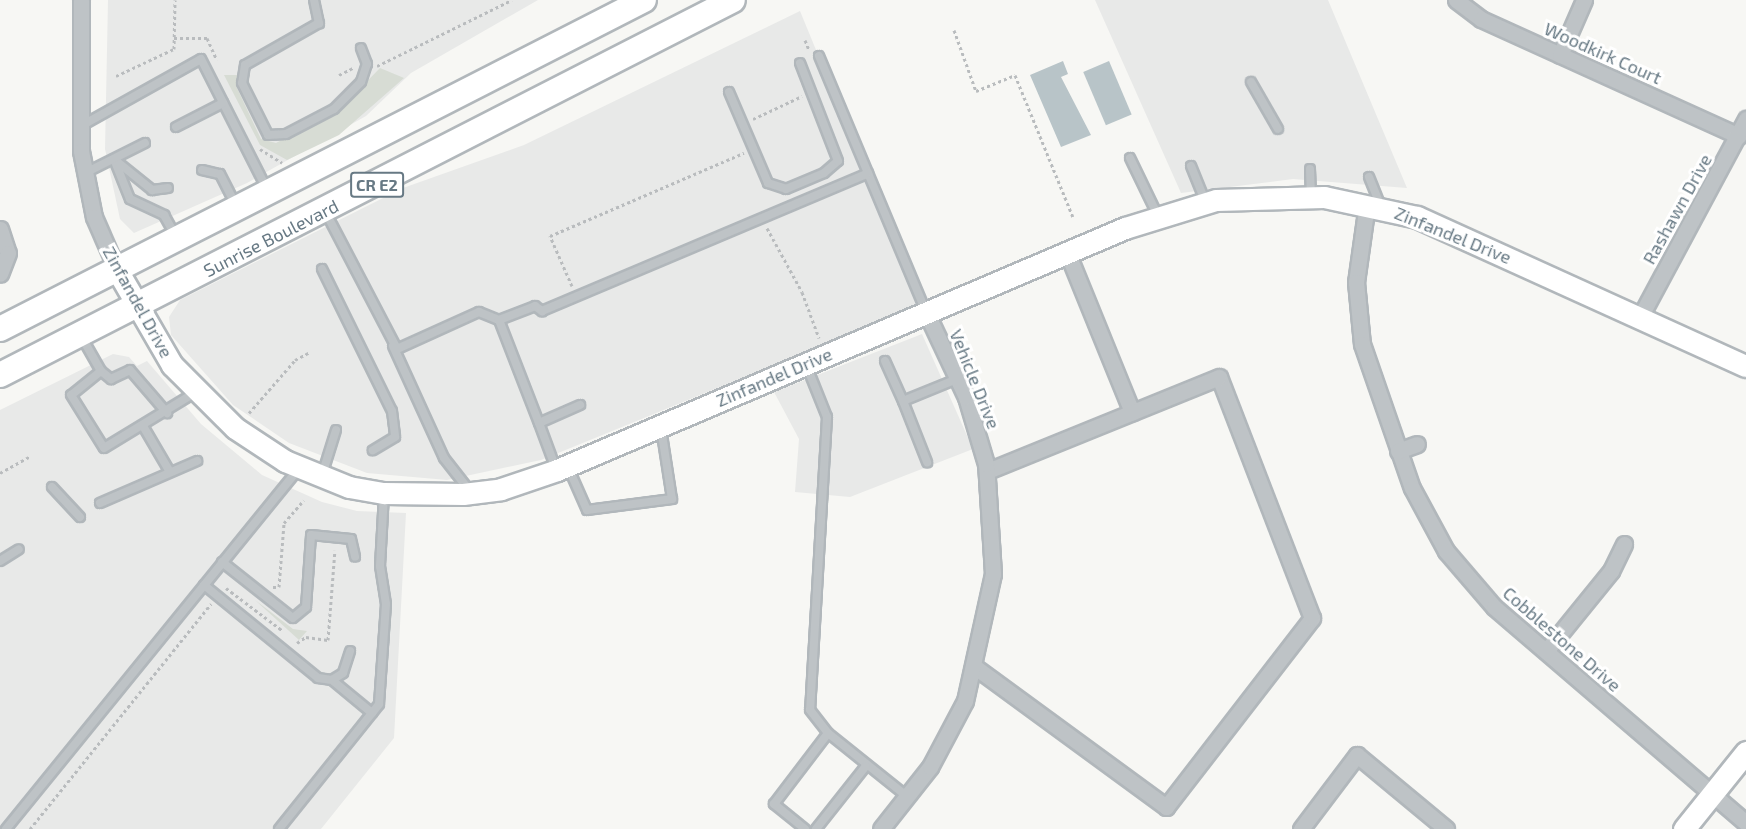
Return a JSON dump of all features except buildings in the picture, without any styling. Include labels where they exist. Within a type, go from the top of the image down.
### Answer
[{"type":"main road","name":"CR E2","points":[[0,329],[178,241],[644,0]]},
{"type":"main road","name":"Sunrise Boulevard","points":[[0,375],[325,211],[733,0]]},
{"type":"street","name":"Woodkirk Court","points":[[1456,0],[1481,19],[1739,136]]},
{"type":"street","points":[[1560,56],[1584,0]]},
{"type":"street","name":"Zinfandel Drive","points":[[81,6],[81,126],[84,173],[94,217],[117,270],[172,365],[196,392],[235,428],[300,467],[322,476],[384,493],[470,493],[562,468],[1067,252],[1158,216],[1206,203],[1311,196],[1374,206],[1438,226],[1746,366]]},
{"type":"street","name":"Rashawn Drive","points":[[1640,317],[1739,136],[1746,119]]},
{"type":"street","name":"Cobblestone Drive","points":[[1374,206],[1358,251],[1358,313],[1370,374],[1398,451],[1446,552],[1494,607],[1746,822]]},
{"type":"street","points":[[0,229],[8,253],[0,274]]},
{"type":"street","points":[[1067,252],[1132,412]]},
{"type":"street","name":"Vehicle Drive","points":[[882,829],[908,797],[947,738],[975,666],[993,574],[987,471],[957,379],[926,312]]},
{"type":"street","points":[[975,666],[1166,807],[1312,618],[1219,377],[987,471]]},
{"type":"street","points":[[1398,451],[1417,444]]},
{"type":"street","points":[[1546,651],[1611,571],[1624,544]]},
{"type":"street","points":[[1684,829],[1746,752]]},
{"type":"street","points":[[1301,829],[1357,755],[1446,829]]},
{"type":"lane","points":[[314,0],[319,23],[245,65],[242,83],[268,135],[286,134],[334,109],[361,82],[366,67],[362,48]]},
{"type":"lane","points":[[815,57],[868,173],[926,312]]},
{"type":"lane","points":[[81,126],[201,59],[269,193]]},
{"type":"lane","points":[[729,92],[747,136],[774,188],[786,189],[832,168],[837,152],[800,63]]},
{"type":"lane","points":[[1251,82],[1278,129]]},
{"type":"lane","points":[[176,127],[223,103]]},
{"type":"lane","points":[[84,173],[145,143]]},
{"type":"lane","points":[[1130,158],[1158,216]]},
{"type":"lane","points":[[114,159],[152,190],[168,188]]},
{"type":"lane","points":[[114,159],[130,199],[164,215],[178,241]]},
{"type":"lane","points":[[1191,166],[1206,203]]},
{"type":"lane","points":[[1310,169],[1311,196]]},
{"type":"lane","points":[[202,170],[220,174],[238,210]]},
{"type":"lane","points":[[393,346],[479,312],[499,320],[535,306],[542,311],[868,173]]},
{"type":"lane","points":[[1369,177],[1374,206]]},
{"type":"lane","points":[[325,211],[393,346],[444,458],[470,493]]},
{"type":"lane","points":[[322,269],[392,411],[395,437],[373,450]]},
{"type":"lane","points":[[499,320],[538,423],[587,510],[672,499],[660,426]]},
{"type":"lane","points":[[81,335],[101,371],[111,379],[130,370],[167,413]]},
{"type":"lane","points":[[885,362],[927,462]]},
{"type":"lane","points":[[806,363],[827,417],[810,710],[828,733],[866,766],[908,797]]},
{"type":"lane","points":[[101,371],[71,395],[104,448],[167,413],[196,392]]},
{"type":"lane","points":[[903,401],[957,379]]},
{"type":"lane","points":[[538,423],[580,405]]},
{"type":"lane","points":[[143,426],[170,472]]},
{"type":"lane","points":[[322,476],[336,430]]},
{"type":"lane","points":[[100,503],[197,461]]},
{"type":"lane","points":[[6,829],[300,467]]},
{"type":"lane","points":[[52,487],[80,517]]},
{"type":"lane","points":[[279,829],[380,704],[386,604],[380,566],[384,493]]},
{"type":"lane","points":[[222,562],[285,616],[293,618],[306,607],[311,535],[318,532],[351,539],[356,557]]},
{"type":"lane","points":[[0,561],[20,549]]},
{"type":"lane","points":[[204,585],[318,678],[332,680],[372,713]]},
{"type":"lane","points":[[332,680],[343,673],[350,651]]},
{"type":"lane","points":[[805,829],[774,804],[828,733]]},
{"type":"lane","points":[[816,829],[866,766]]},
{"type":"path","points":[[116,76],[174,49],[175,0]]},
{"type":"path","points":[[339,75],[366,67],[387,66],[512,0]]},
{"type":"path","points":[[954,30],[976,91],[1015,75],[1073,217]]},
{"type":"path","points":[[805,40],[815,57]]},
{"type":"path","points":[[753,162],[748,152],[747,136],[753,131],[749,121],[812,91]]},
{"type":"path","points":[[582,282],[571,286],[550,236],[748,152]]},
{"type":"path","points":[[750,224],[772,230],[819,338]]},
{"type":"path","points":[[249,413],[295,360],[310,352]]},
{"type":"path","points":[[0,472],[31,456]]},
{"type":"path","points":[[249,603],[263,586],[279,587],[284,523],[304,500]]},
{"type":"path","points":[[30,829],[228,585],[299,645],[306,637],[328,640],[335,550]]},
{"type":"shaded area","points":[[108,0],[538,0],[411,73],[366,116],[247,183],[134,233],[120,219],[105,149]]},
{"type":"shaded area","points":[[1095,0],[1328,0],[1407,188],[1293,179],[1181,193]]},
{"type":"shaded area","points":[[800,11],[921,305],[541,460],[447,480],[367,473],[289,443],[233,405],[171,335],[169,317],[180,300],[403,188],[524,145]]},
{"type":"shaded area","points":[[1063,61],[1068,74],[1061,77],[1091,135],[1061,147],[1030,75]]},
{"type":"shaded area","points":[[1109,61],[1132,114],[1106,125],[1083,72]]},
{"type":"shaded area","points":[[380,68],[404,78],[339,135],[287,160],[260,145],[224,75],[239,75],[236,86],[261,139],[276,143],[337,112]]},
{"type":"shaded area","points":[[922,334],[973,449],[850,497],[795,492],[799,439],[774,392]]},
{"type":"shaded area","points":[[113,354],[129,357],[137,366],[147,361],[201,424],[262,475],[322,502],[357,511],[406,513],[394,738],[321,829],[0,829],[0,410]]},
{"type":"shaded area","points":[[255,600],[293,629],[307,631],[299,640]]}]
